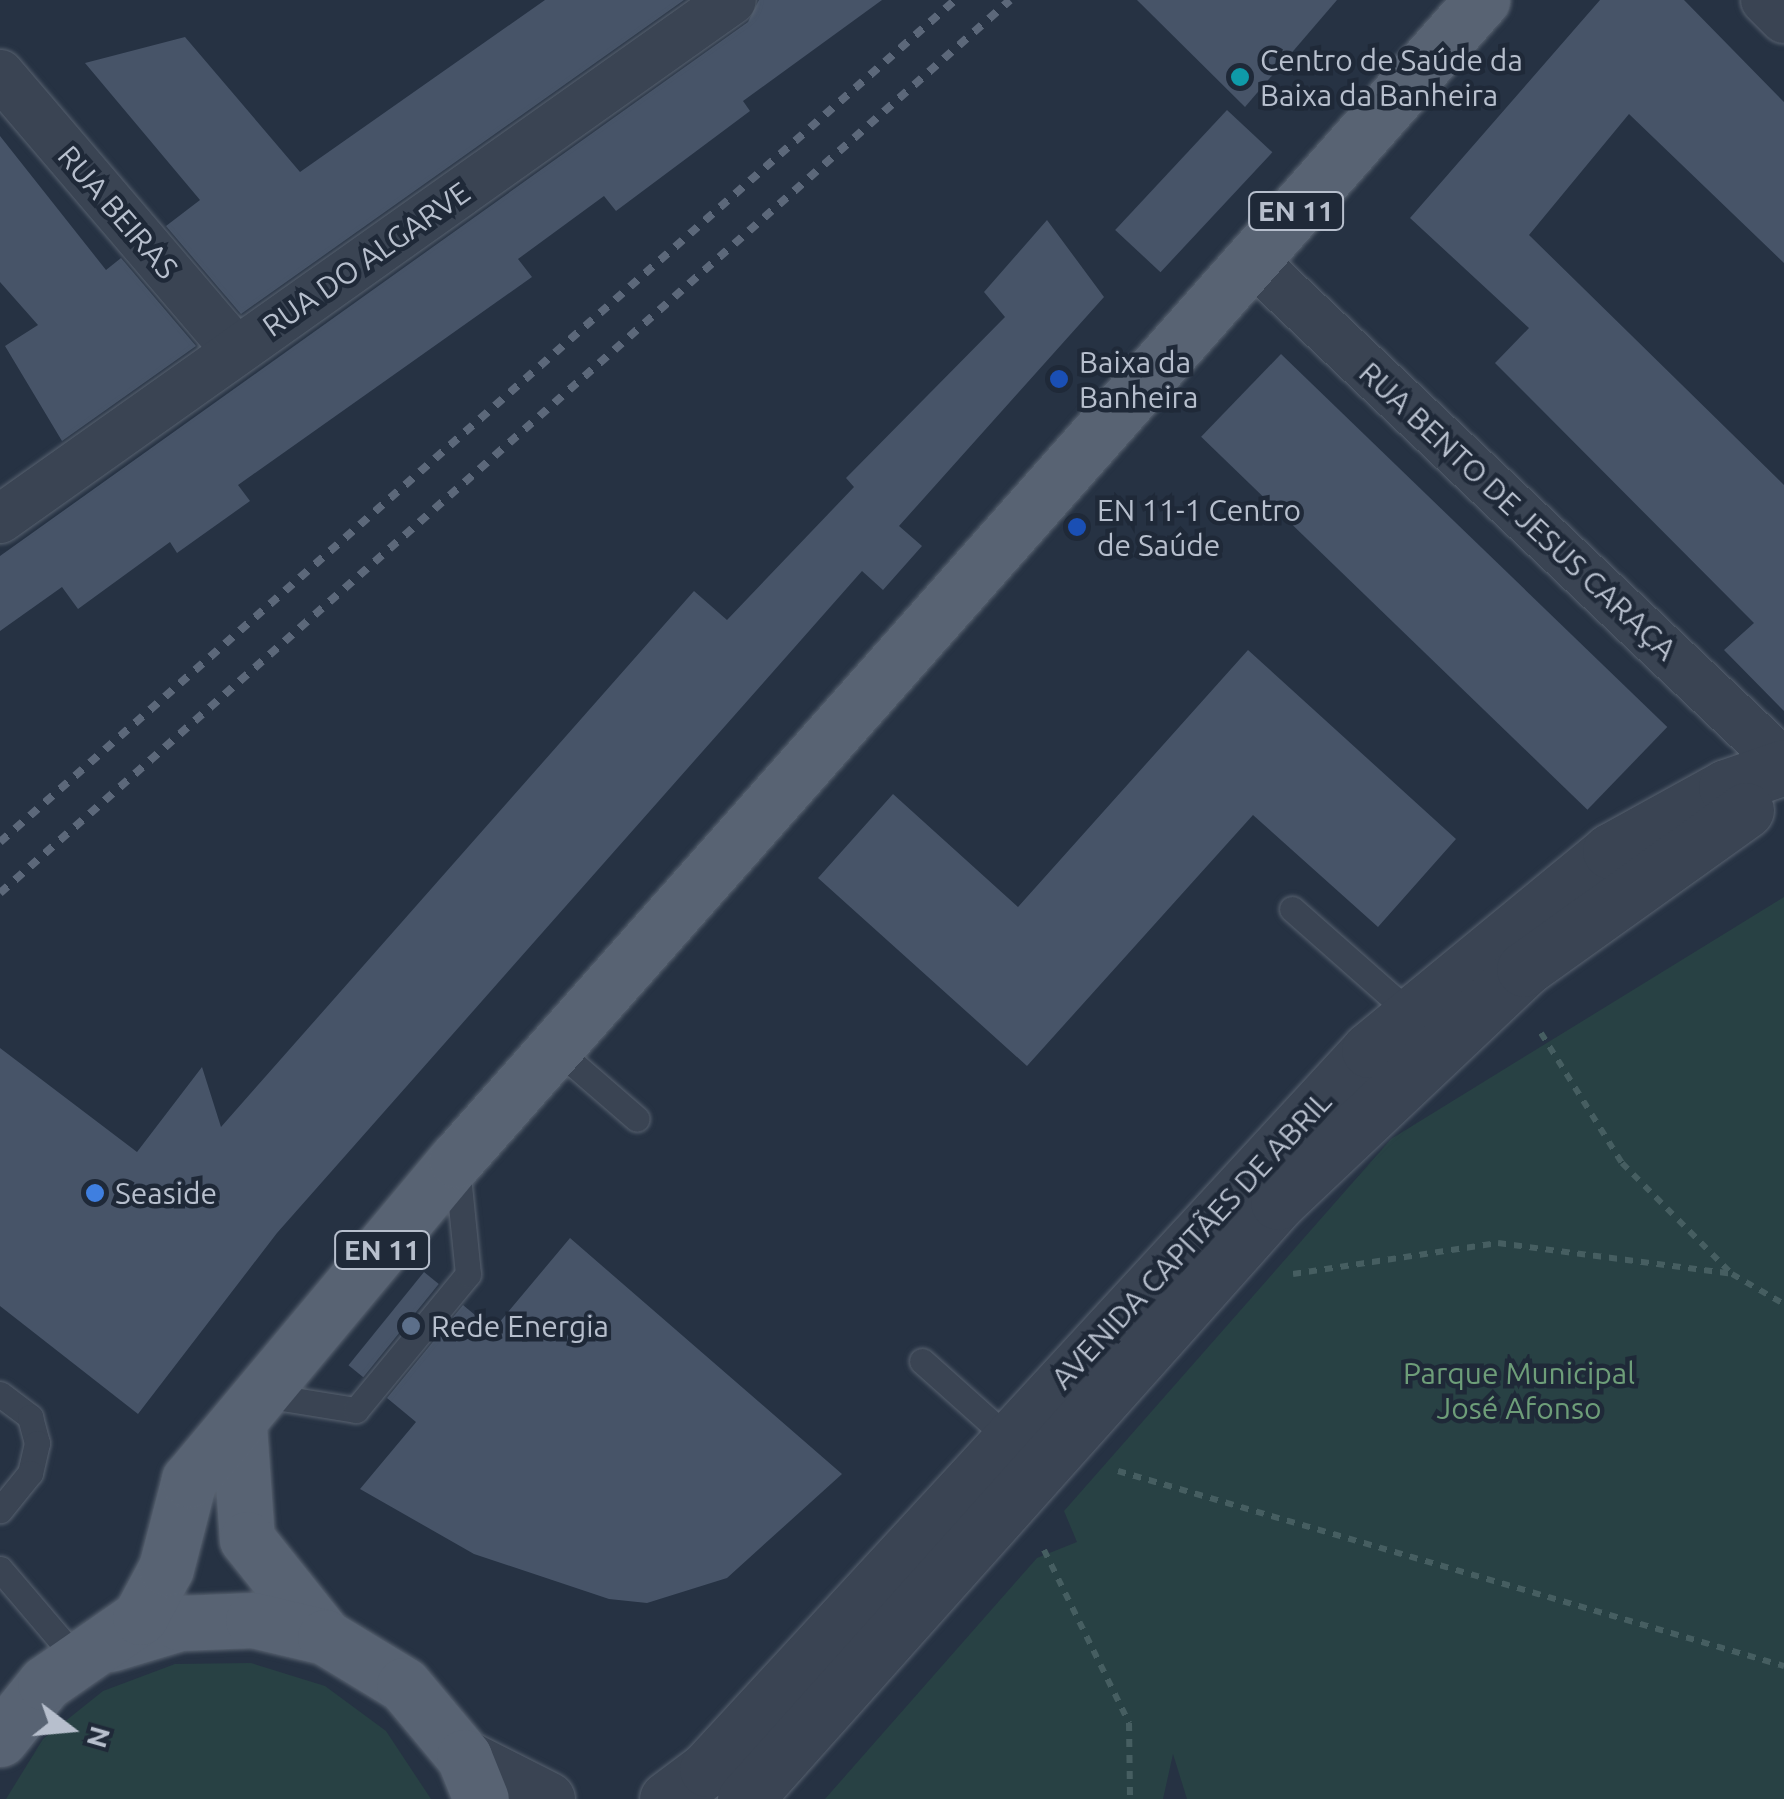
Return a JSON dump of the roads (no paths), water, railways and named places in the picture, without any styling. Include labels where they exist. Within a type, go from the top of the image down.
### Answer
[{"type":"main road","name":"EN 11","points":[[95,1653],[140,1617],[166,1568],[190,1480],[456,1160],[1482,0]]},
{"type":"main road","points":[[251,1411],[246,1539],[324,1638]]},
{"type":"main road","points":[[0,1739],[46,1684],[95,1653],[180,1623],[235,1621],[324,1638],[404,1685],[472,1778]]},
{"type":"street","name":"RUA DO ALGARVE","points":[[0,519],[732,0]]},
{"type":"street","points":[[1765,0],[1784,19]]},
{"type":"street","name":"RUA BEIRAS","points":[[0,74],[236,350]]},
{"type":"street","name":"RUA BENTO DE JESUS CARAÇA","points":[[1252,260],[1784,767]]},
{"type":"street","name":"AVENIDA CAPITÃES DE ABRIL","points":[[667,1799],[707,1769],[1008,1438],[1410,1013],[1610,851],[1726,787],[1784,767]]},
{"type":"street","name":"AVENIDA CAPITÃES DE ABRIL","points":[[745,1799],[1278,1202],[1524,969],[1753,805],[1784,767]]},
{"type":"street","points":[[472,1778],[547,1799]]},
{"type":"lane","points":[[1292,909],[1410,1013]]},
{"type":"lane","points":[[555,1048],[637,1118]]},
{"type":"lane","points":[[251,1411],[356,1410],[456,1289],[468,1274],[456,1160]]},
{"type":"lane","points":[[922,1361],[1008,1438]]},
{"type":"lane","points":[[0,1394],[30,1417],[37,1444],[30,1473],[0,1510]]},
{"type":"lane","points":[[0,1569],[95,1653]]},
{"type":"railway","points":[[0,842],[955,0]]},
{"type":"railway","points":[[0,893],[1010,0]]},
{"type":"place","name":"Centro de Saúde da Baixa da Banheira","points":[[1240,77]]},
{"type":"place","name":"Baixa da Banheira","points":[[1059,379]]},
{"type":"place","name":"EN 11-1 Centro de Saúde","points":[[1077,527]]},
{"type":"place","name":"Seaside","points":[[95,1193]]},
{"type":"place","name":"Rede Energia","points":[[411,1326]]},
{"type":"park label","name":"Parque Municipal José Afonso","points":[[1519,1390]]}]
